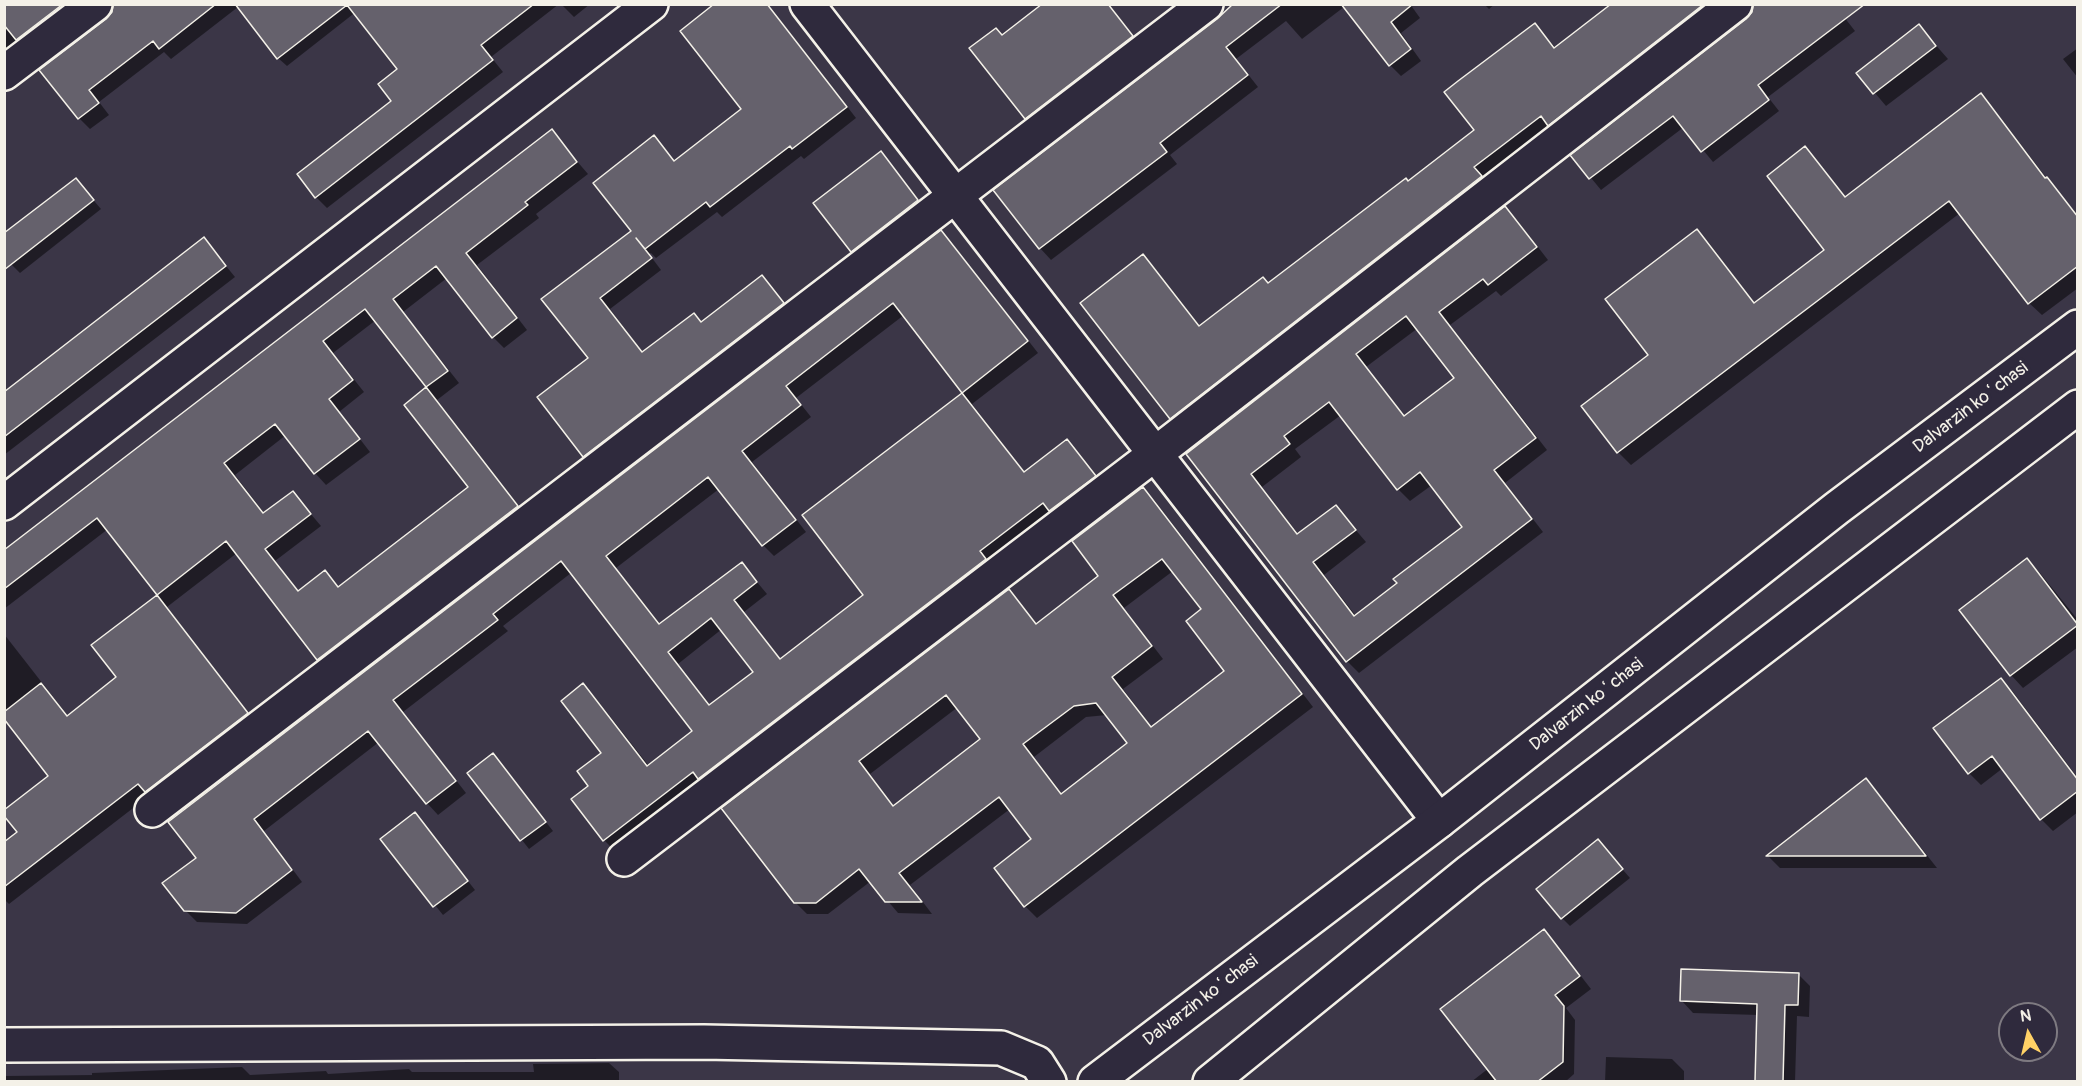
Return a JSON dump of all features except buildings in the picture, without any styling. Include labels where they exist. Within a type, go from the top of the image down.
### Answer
[{"type":"street","points":[[4,74],[95,4]]},
{"type":"street","points":[[4,503],[651,4]]},
{"type":"street","points":[[807,4],[1439,821]]},
{"type":"street","points":[[152,810],[1206,4]]},
{"type":"street","points":[[624,859],[1155,454],[1735,4]]},
{"type":"street","name":"Dalvarzin koʻchasi","points":[[1095,1082],[1439,821],[1837,508],[2078,327]]},
{"type":"street","points":[[1210,1082],[1470,872],[2078,406]]},
{"type":"street","points":[[4,1045],[704,1042],[1001,1048],[1037,1063],[1049,1082]]}]
